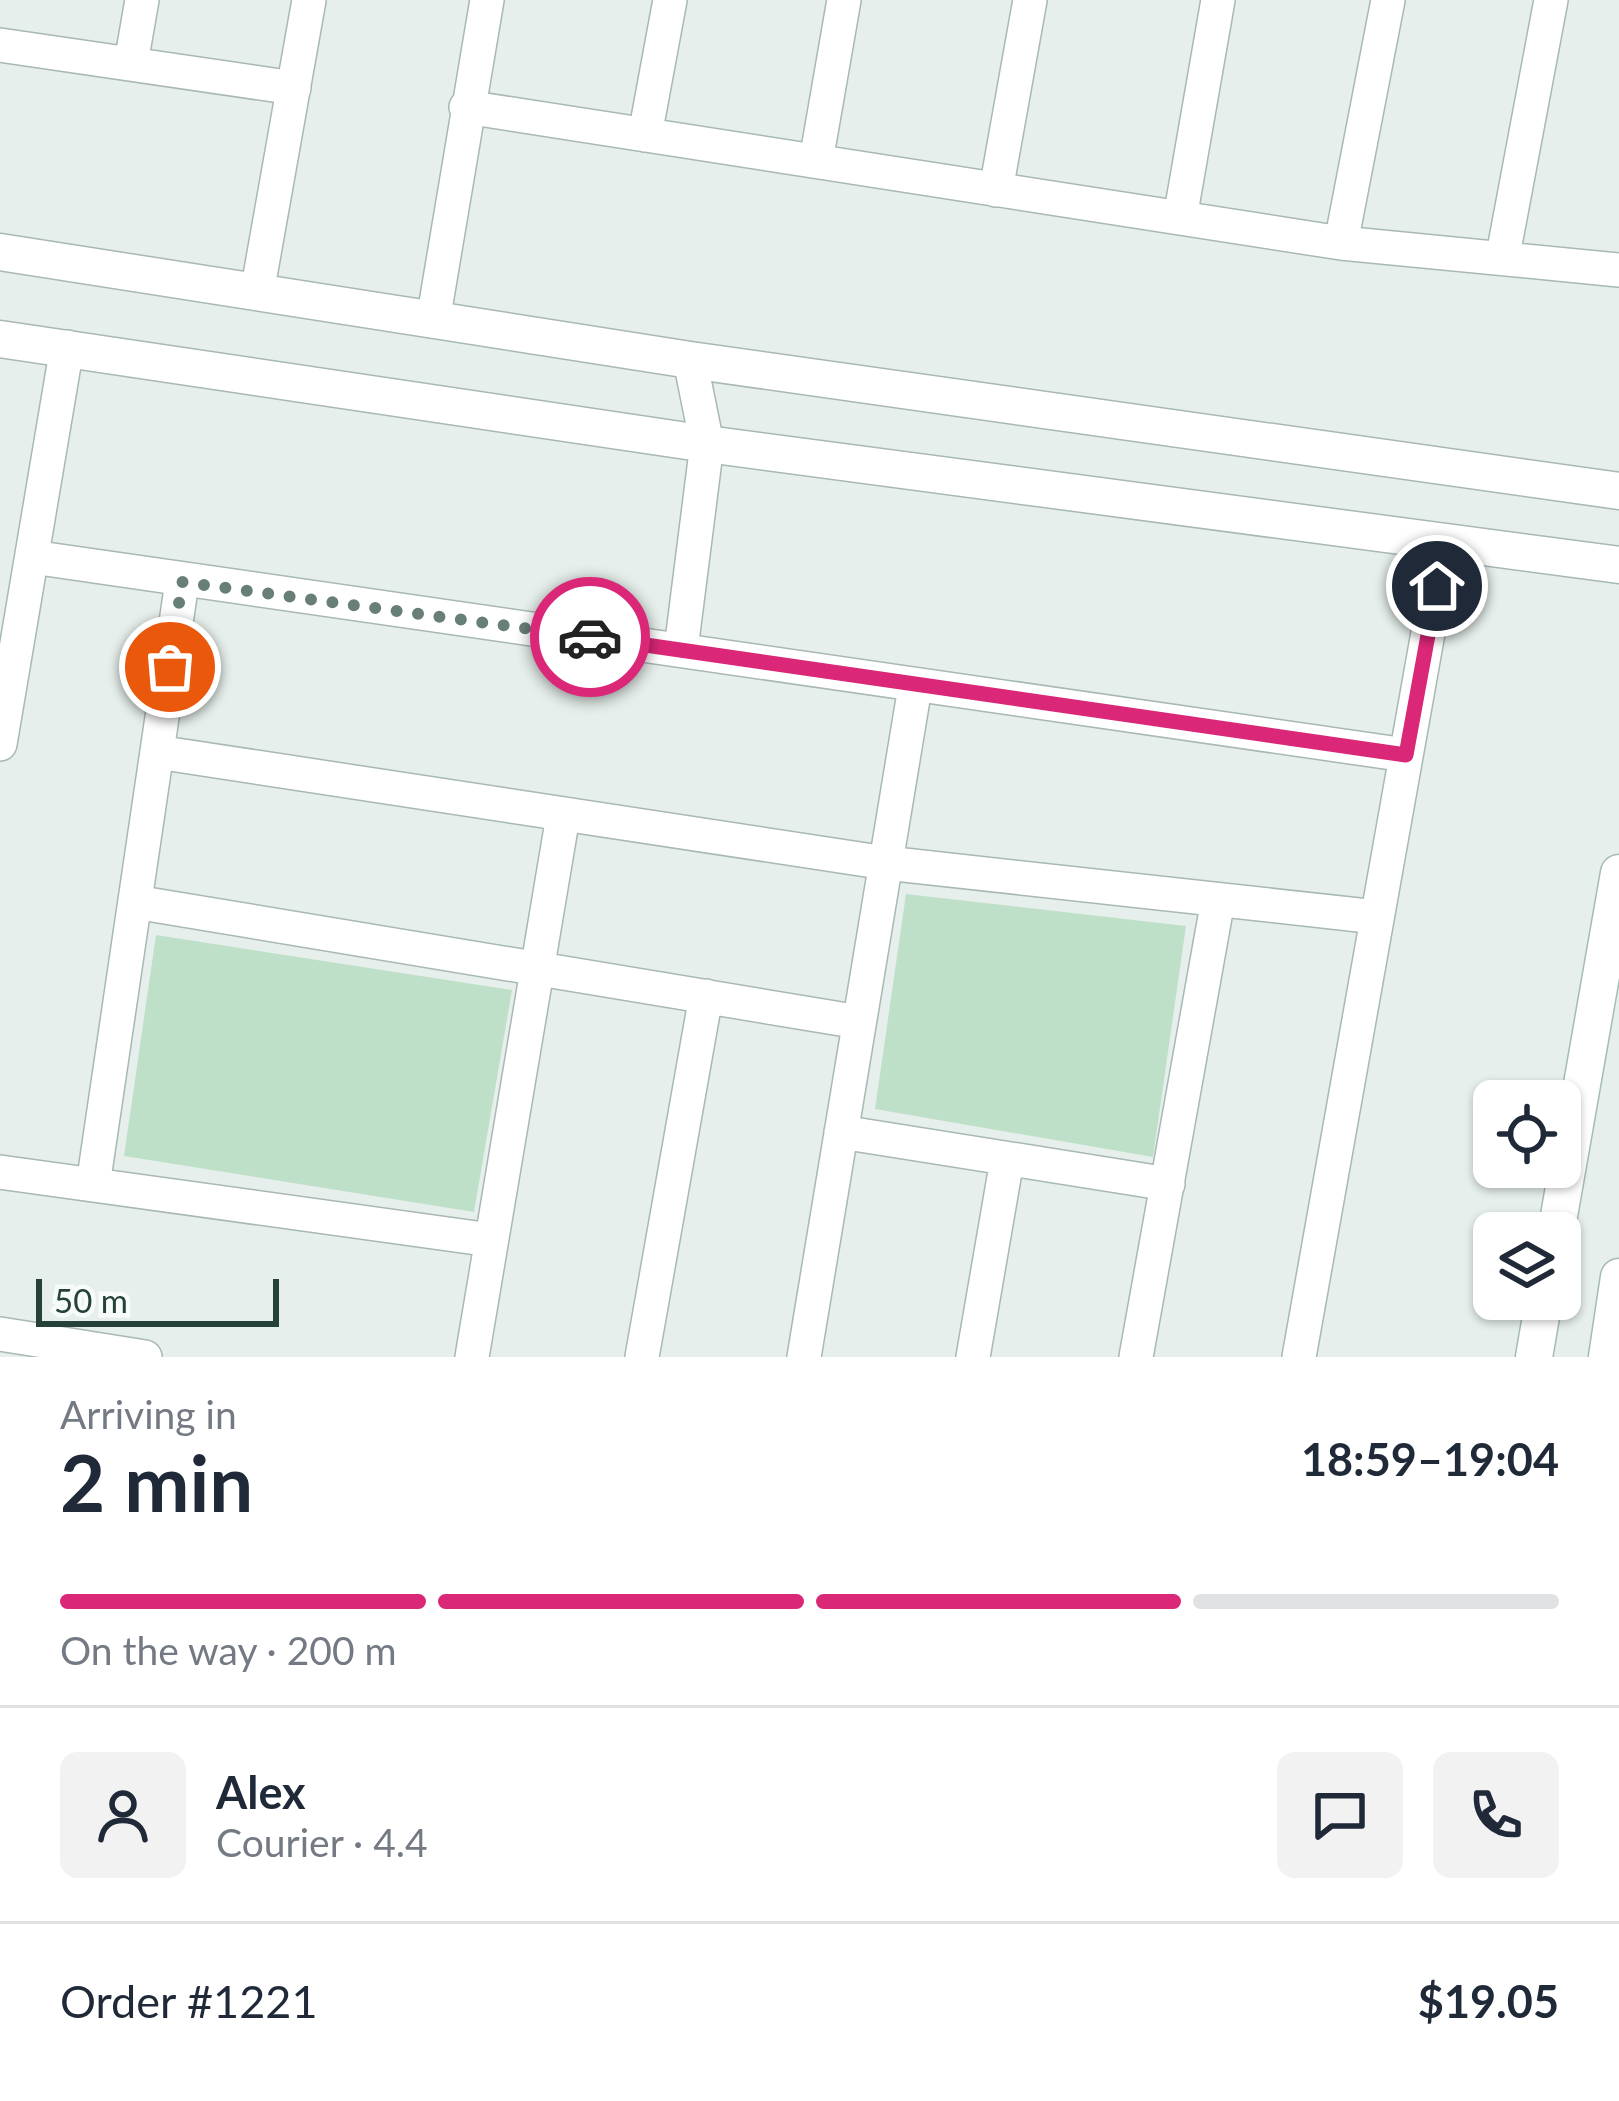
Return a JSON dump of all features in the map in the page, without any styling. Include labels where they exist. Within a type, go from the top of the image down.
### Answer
[{"type":"street","points":[[131,63],[142,0]]},
{"type":"street","points":[[257,293],[309,0]]},
{"type":"street","points":[[433,320],[487,0]]},
{"type":"street","points":[[645,135],[670,0]]},
{"type":"street","points":[[816,161],[844,0]]},
{"type":"street","points":[[996,190],[1030,0]]},
{"type":"street","points":[[1180,218],[1219,0]]},
{"type":"street","points":[[1341,243],[1388,0]]},
{"type":"street","points":[[1503,255],[1550,0]]},
{"type":"street","points":[[0,45],[294,88]]},
{"type":"street","points":[[466,107],[1341,243],[1503,255],[1619,270]]},
{"type":"street","points":[[0,252],[690,360],[1619,491]]},
{"type":"street","points":[[0,339],[707,444],[1619,565]]},
{"type":"street","points":[[0,743],[67,347]]},
{"type":"street","points":[[681,649],[707,444],[690,360]]},
{"type":"street","points":[[1299,1357],[1444,543]]},
{"type":"street","points":[[32,557],[1406,755]]},
{"type":"street","points":[[93,1185],[182,582]]},
{"type":"street","points":[[804,1357],[915,687]]},
{"type":"street","points":[[157,752],[886,863],[1377,917]]},
{"type":"street","points":[[472,1357],[563,816]]},
{"type":"street","points":[[1560,1212],[1619,873]]},
{"type":"street","points":[[1136,1357],[1218,900]]},
{"type":"street","points":[[135,902],[859,1022]]},
{"type":"street","points":[[642,1357],[706,996]]},
{"type":"street","points":[[841,1132],[1168,1184]]},
{"type":"street","points":[[973,1357],[1007,1160]]},
{"type":"street","points":[[0,1172],[491,1240]]},
{"type":"street","points":[[1611,1352],[1619,1277]]},
{"type":"street","points":[[1534,1357],[1540,1320]]},
{"type":"street","points":[[0,1334],[145,1357]]},
{"type":"green space","points":[[906,894],[1186,926],[1153,1157],[875,1109]]},
{"type":"green space","points":[[156,935],[512,990],[474,1212],[124,1156]]},
{"type":"way so far","points":[[170,667],[182,582],[590,637]]},
{"type":"route","points":[[590,637],[1406,755],[1437,586]]}]
